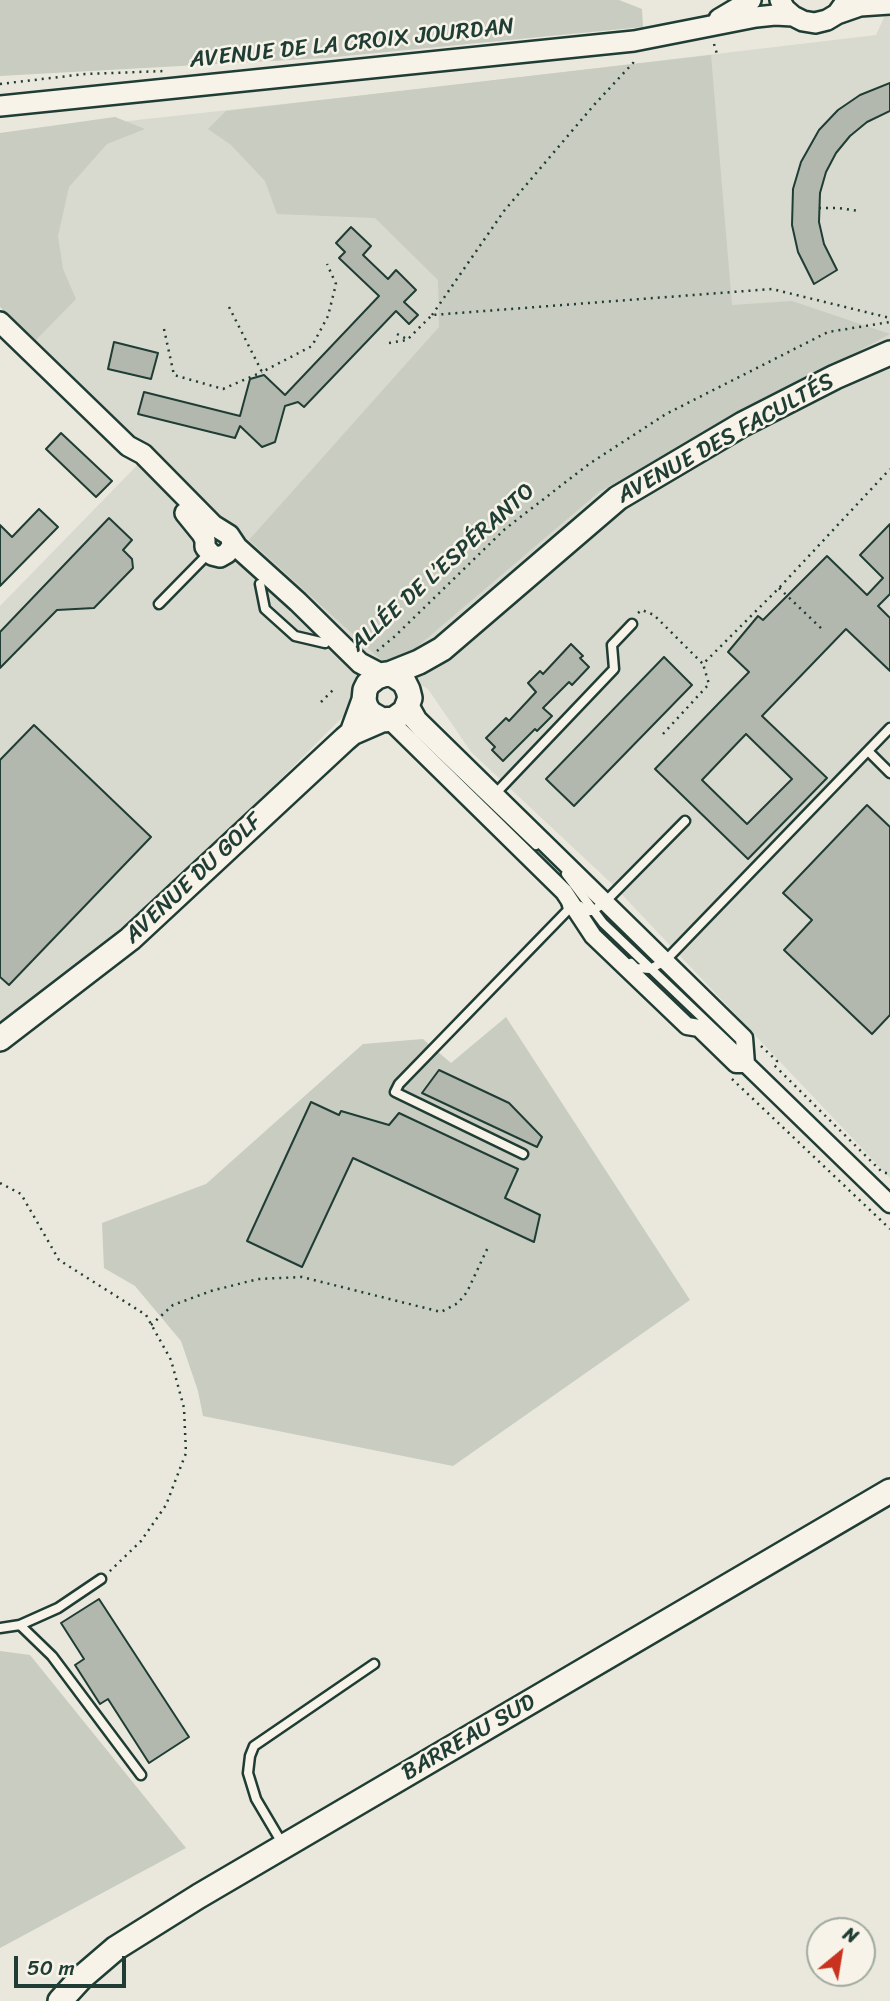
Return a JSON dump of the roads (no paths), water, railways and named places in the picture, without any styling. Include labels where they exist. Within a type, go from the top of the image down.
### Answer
[{"type":"main road","name":"AVENUE DES FACULTÉS","points":[[386,675],[419,662],[442,649],[618,498],[743,424],[835,377],[890,353]]},
{"type":"main road","name":"AVENUE DES FACULTÉS","points":[[398,711],[442,649]]},
{"type":"main road","points":[[352,733],[398,711],[408,690],[404,682],[397,677],[386,675],[372,680],[364,698],[370,713],[398,711]]},
{"type":"main road","name":"AVENUE DU GOLF","points":[[0,1039],[130,939],[352,733],[364,698]]},
{"type":"main road","name":"BARREAU SUD","points":[[60,2001],[81,1978],[116,1948],[199,1896],[890,1492]]},
{"type":"main road","name":"BARREAU SUD","points":[[72,2001],[104,1972],[156,1933],[890,1508]]},
{"type":"street","name":"AVENUE DE LA CROIX JOURDAN","points":[[709,25],[751,0]]},
{"type":"street","points":[[780,0],[793,16]]},
{"type":"street","name":"AVENUE DE LA CROIX JOURDAN","points":[[0,106],[634,41],[709,25],[775,15],[793,16],[815,23],[827,20],[842,7],[890,4]]},
{"type":"street","points":[[0,322],[128,446],[141,469],[193,522],[352,670],[364,698]]},
{"type":"street","points":[[218,543],[237,547],[360,663],[386,675]]},
{"type":"street","points":[[398,711],[418,719],[495,794],[600,906],[665,961],[744,1038],[741,1069]]},
{"type":"street","points":[[398,711],[565,892],[593,936],[687,1026],[699,1028],[890,1204]]},
{"type":"lane","points":[[159,604],[218,543]]},
{"type":"lane","points":[[495,794],[614,669],[612,645],[632,624]]},
{"type":"lane","points":[[398,711],[600,906],[603,923],[734,1048],[741,1069]]},
{"type":"lane","points":[[600,942],[611,945],[636,968],[650,969],[665,961],[890,728]]},
{"type":"lane","points":[[868,751],[890,773]]},
{"type":"lane","points":[[565,892],[586,912],[600,906],[685,821]]},
{"type":"lane","points":[[523,1154],[395,1092],[399,1084],[568,910],[565,892]]},
{"type":"lane","points":[[0,1628],[20,1625],[58,1608],[101,1579]]},
{"type":"lane","points":[[20,1625],[52,1656],[141,1775]]},
{"type":"lane","points":[[284,1846],[256,1799],[248,1773],[254,1746],[374,1664]]}]
